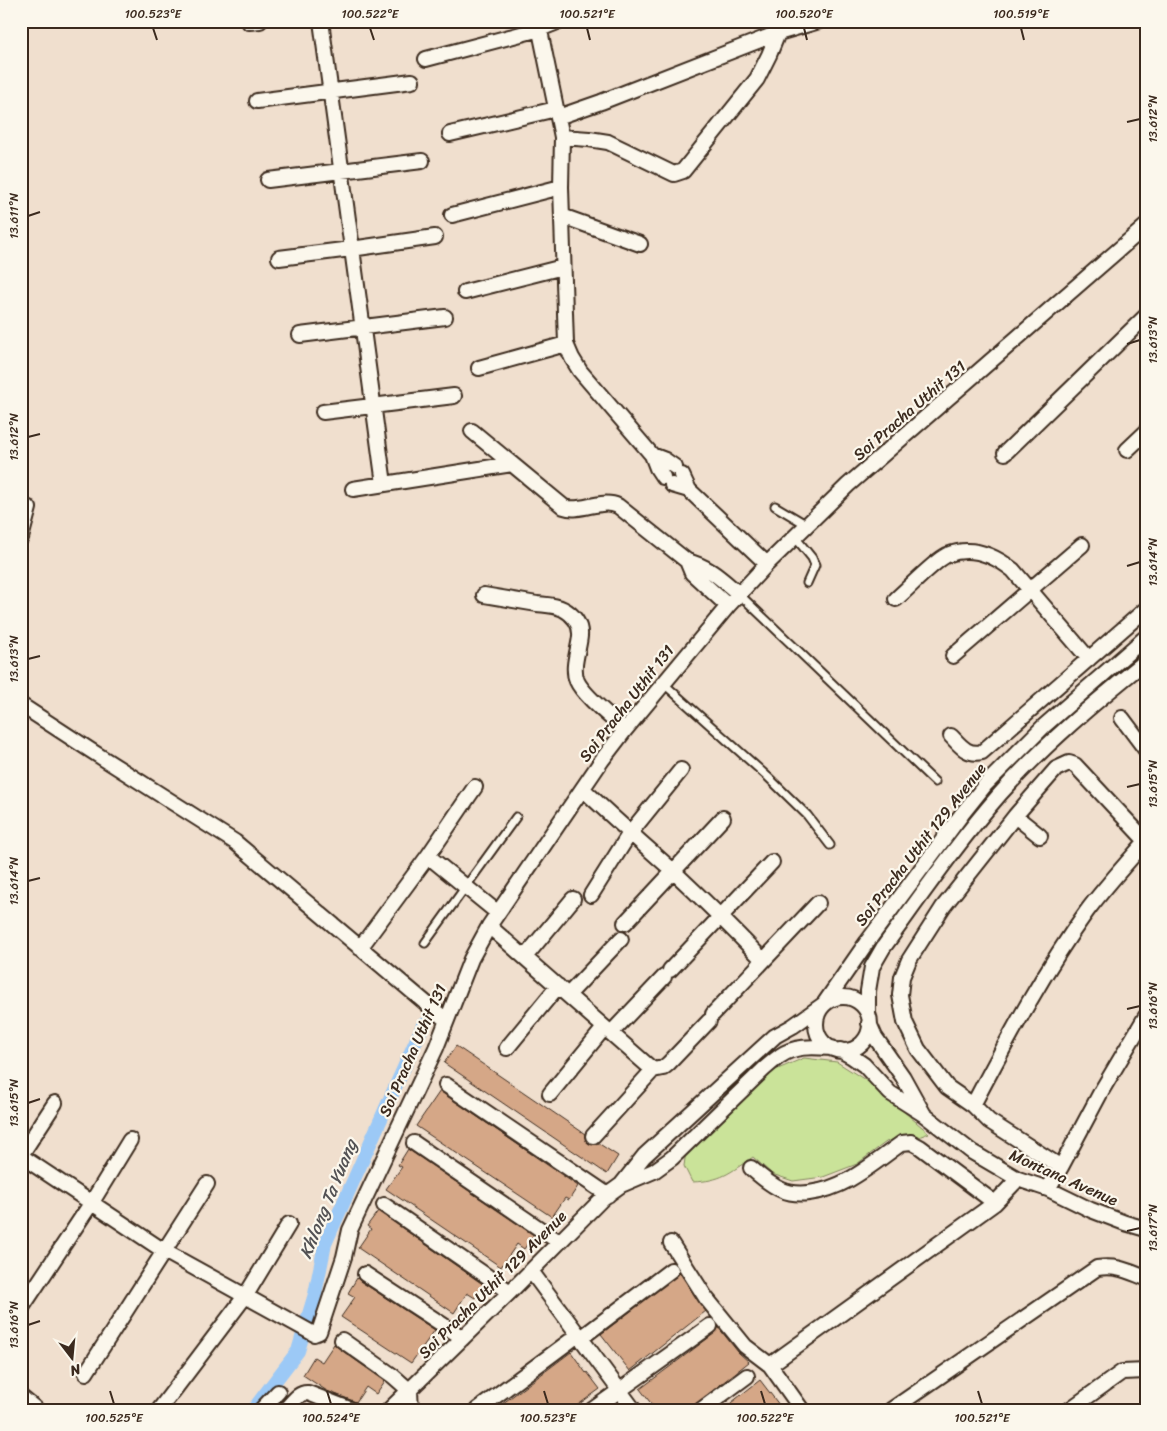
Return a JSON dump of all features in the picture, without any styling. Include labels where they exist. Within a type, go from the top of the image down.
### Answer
[{"type":"street","points":[[321,21],[384,484]]},
{"type":"street","points":[[426,60],[539,25],[560,21]]},
{"type":"street","points":[[450,134],[557,113],[601,102],[778,33],[819,21]]},
{"type":"street","points":[[539,25],[562,137],[561,187],[566,344],[580,371],[652,455],[665,460],[673,476],[767,564]]},
{"type":"street","points":[[562,137],[588,138],[608,142],[674,174],[683,171],[757,79],[778,33]]},
{"type":"street","points":[[258,101],[412,82]]},
{"type":"street","points":[[268,180],[422,161]]},
{"type":"street","points":[[452,215],[561,187]]},
{"type":"street","points":[[562,216],[640,244]]},
{"type":"street","name":"Soi Pracha Uthit 131","points":[[246,1295],[314,1334],[319,1332],[344,1257],[350,1230],[436,1048],[471,960],[489,926],[602,760],[728,606],[767,564],[848,485],[1146,226]]},
{"type":"street","points":[[279,258],[435,237]]},
{"type":"street","points":[[465,292],[563,267]]},
{"type":"street","points":[[1005,453],[1146,316]]},
{"type":"street","points":[[300,336],[444,317]]},
{"type":"street","points":[[479,368],[566,344]]},
{"type":"street","points":[[323,412],[454,396]]},
{"type":"street","points":[[472,431],[564,507],[571,510],[612,503],[687,561],[708,569],[739,594]]},
{"type":"street","points":[[1127,450],[1146,432]]},
{"type":"street","points":[[353,489],[512,464]]},
{"type":"street","points":[[21,538],[29,508]]},
{"type":"street","points":[[953,656],[1082,545]]},
{"type":"street","points":[[896,600],[947,555],[975,551],[1001,560],[1013,570],[1089,659]]},
{"type":"street","points":[[687,561],[692,573],[728,606]]},
{"type":"street","points":[[484,595],[552,606],[563,609],[572,616],[578,622],[581,630],[575,670],[577,680],[584,692],[625,730]]},
{"type":"street","points":[[951,736],[964,750],[977,754],[982,752],[1146,609]]},
{"type":"street","name":"Soi Pracha Uthit 129 Avenue","points":[[836,1049],[824,1043],[819,1036],[816,1028],[816,1019],[819,1011],[848,968],[962,814],[986,784],[1044,726],[1146,636]]},
{"type":"street","name":"Soi Pracha Uthit 129 Avenue","points":[[621,1185],[654,1172],[672,1158],[780,1056],[789,1051],[802,1048],[849,1049],[857,1046],[864,1040],[868,1032],[868,991],[872,967],[889,940],[973,826],[1000,794],[1058,736],[1146,661]]},
{"type":"street","points":[[1114,664],[1127,676]]},
{"type":"street","points":[[21,704],[236,842],[446,1020]]},
{"type":"street","points":[[1122,718],[1146,750]]},
{"type":"street","points":[[973,1105],[1022,1014],[1086,912],[1146,841],[1074,765],[1069,763],[1056,769],[1015,816],[943,907],[909,960],[902,977],[900,995],[905,1022],[918,1050],[947,1087],[973,1105],[989,1122],[1061,1167]]},
{"type":"street","points":[[591,895],[630,833],[681,770]]},
{"type":"street","points":[[360,948],[428,856],[475,787]]},
{"type":"street","points":[[583,789],[721,917],[763,960]]},
{"type":"street","points":[[1015,816],[1040,836]]},
{"type":"street","points":[[625,923],[723,818]]},
{"type":"street","points":[[428,856],[498,913]]},
{"type":"street","points":[[550,1094],[607,1030],[667,974],[772,862]]},
{"type":"street","points":[[525,957],[573,900]]},
{"type":"street","points":[[593,1136],[653,1070],[663,1068],[668,1064],[818,903]]},
{"type":"street","points":[[489,926],[653,1070]]},
{"type":"street","points":[[507,1048],[563,990],[621,938]]},
{"type":"street","name":"Soi Pracha Uthit 129 Avenue","points":[[389,1410],[559,1242],[621,1185],[644,1156],[776,1036],[832,999],[840,997],[857,1001],[869,1018]]},
{"type":"street","points":[[1048,1189],[1102,1090],[1146,1016]]},
{"type":"street","name":"Montana Avenue","points":[[869,1018],[875,1036],[903,1077],[923,1114]]},
{"type":"street","name":"Montana Avenue","points":[[836,1049],[864,1065],[890,1093],[923,1114],[972,1152],[1018,1179],[1048,1189],[1091,1210],[1146,1229]]},
{"type":"street","points":[[446,1085],[608,1195]]},
{"type":"street","points":[[55,1103],[21,1156],[164,1250],[246,1295]]},
{"type":"street","points":[[21,1309],[92,1202],[130,1140]]},
{"type":"street","points":[[751,1168],[782,1190],[798,1194],[822,1191],[838,1186],[861,1174],[902,1143],[911,1142],[995,1203]]},
{"type":"street","points":[[414,1143],[559,1242]]},
{"type":"street","points":[[770,1365],[995,1203],[1018,1179]]},
{"type":"street","points":[[86,1373],[207,1184]]},
{"type":"street","points":[[384,1205],[510,1292]]},
{"type":"street","points":[[159,1410],[246,1295],[290,1224]]},
{"type":"street","points":[[671,1243],[706,1298],[745,1346],[770,1365],[802,1410]]},
{"type":"street","points":[[891,1410],[1097,1268],[1109,1266],[1146,1278]]},
{"type":"street","points":[[477,1410],[671,1270]]},
{"type":"street","points":[[530,1271],[634,1410]]},
{"type":"street","points":[[365,1274],[463,1338]]},
{"type":"street","points":[[592,1410],[710,1326]]},
{"type":"street","points":[[342,1340],[393,1376],[410,1391],[411,1410]]},
{"type":"street","points":[[1069,1410],[1122,1372],[1146,1371]]},
{"type":"street","points":[[701,1410],[747,1376]]},
{"type":"street","points":[[261,1410],[278,1392]]},
{"type":"street","points":[[285,1410],[304,1393],[352,1410]]},
{"type":"street","points":[[21,1397],[37,1410]]},
{"type":"lane","points":[[775,506],[807,525]]},
{"type":"lane","points":[[795,537],[812,558],[815,565],[807,583]]},
{"type":"lane","points":[[739,594],[936,782]]},
{"type":"lane","points":[[663,684],[768,777],[807,815],[830,845]]},
{"type":"lane","points":[[424,943],[516,817]]},
{"type":"green space","points":[[804,1058],[837,1062],[870,1083],[929,1133],[916,1138],[898,1138],[886,1142],[857,1164],[823,1177],[793,1181],[772,1174],[753,1157],[731,1172],[718,1178],[692,1182],[684,1166],[686,1151],[773,1071]]},
{"type":"building","points":[[456,1046],[585,1134],[588,1143],[592,1145],[598,1143],[618,1156],[607,1174],[444,1063]]},
{"type":"building","points":[[440,1091],[578,1186],[569,1200],[565,1198],[552,1217],[416,1126]]},
{"type":"building","points":[[408,1149],[534,1235],[524,1249],[517,1244],[501,1267],[386,1189],[402,1167],[398,1165]]},
{"type":"building","points":[[378,1211],[484,1285],[475,1298],[467,1293],[454,1313],[358,1248],[371,1229],[367,1226]]},
{"type":"building","points":[[680,1273],[706,1311],[630,1371],[601,1334]]},
{"type":"building","points":[[357,1278],[435,1330],[411,1363],[341,1317],[355,1297],[348,1293]]},
{"type":"building","points":[[718,1327],[738,1352],[749,1362],[688,1410],[656,1410],[640,1389],[715,1333]]},
{"type":"building","points":[[334,1344],[385,1381],[376,1394],[366,1387],[356,1402],[327,1391],[303,1375],[314,1357],[322,1362]]},
{"type":"building","points":[[571,1352],[600,1389],[571,1410],[494,1410]]},
{"type":"building","points":[[760,1380],[783,1410],[722,1410]]},
{"type":"waterway","name":"Khlong Ta Yuang","points":[[253,1410],[298,1351],[315,1294],[325,1244],[423,1025]]}]
